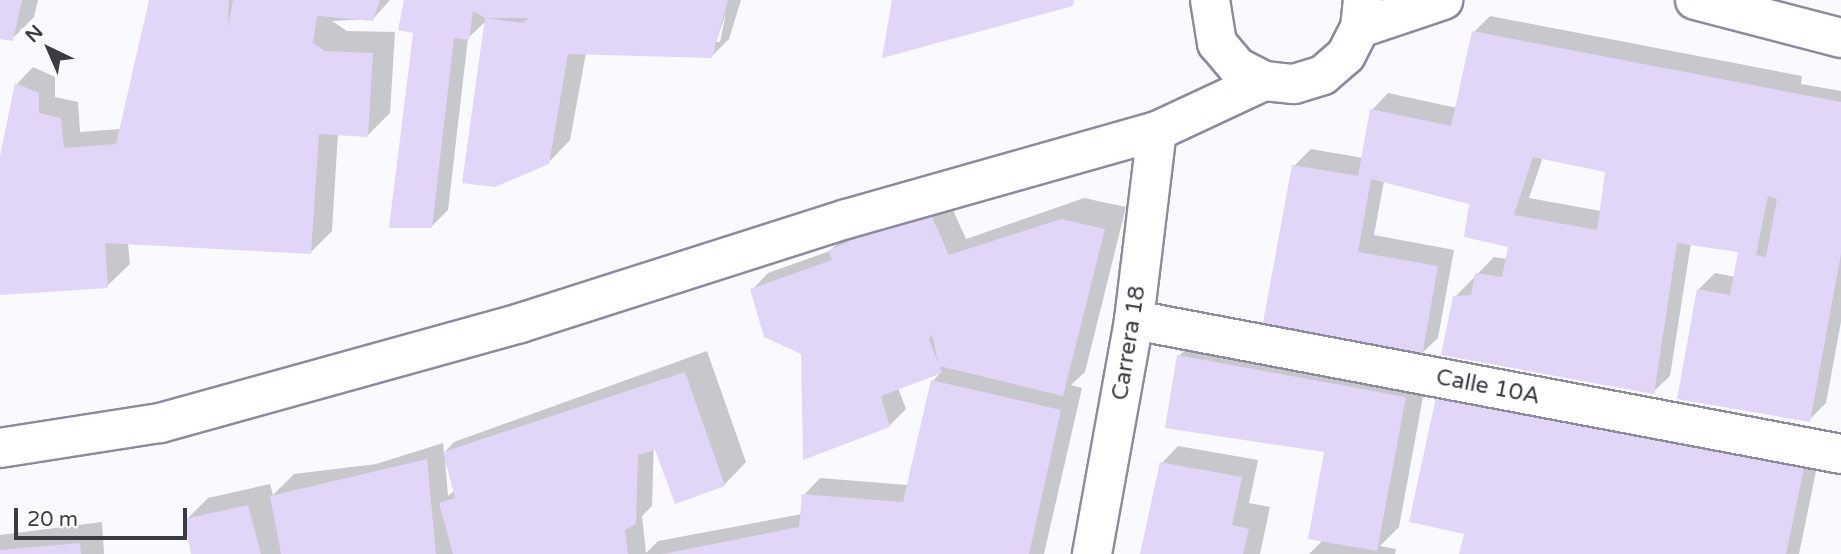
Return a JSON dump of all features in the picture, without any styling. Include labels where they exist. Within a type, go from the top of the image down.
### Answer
[{"type":"street","points":[[1210,0],[1217,43],[1237,67],[1264,81],[1294,84],[1323,75],[1346,55],[1362,14],[1443,0]]},
{"type":"street","points":[[1695,0],[1841,38]]},
{"type":"street","points":[[0,448],[160,423],[1157,131],[1264,81]]},
{"type":"street","name":"Carrera 18","points":[[1092,554],[1134,320],[1157,131]]},
{"type":"street","name":"Calle 10A","points":[[1134,320],[1841,454]]},
{"type":"building","points":[[0,0],[22,0],[13,41],[0,39]]},
{"type":"building","points":[[149,0],[229,0],[228,27],[233,0],[380,0],[373,21],[317,16],[313,43],[325,51],[373,53],[368,137],[319,134],[311,254],[105,243],[108,288],[0,295],[0,156],[15,83],[39,93],[39,113],[61,118],[64,148],[116,144]]},
{"type":"building","points":[[404,0],[728,0],[712,58],[568,54],[549,164],[495,187],[462,183],[485,18],[473,11],[469,40],[454,38],[432,228],[389,228],[413,33],[398,30]],"holes":[[[485,18],[529,18],[523,23]]]},
{"type":"building","points":[[892,0],[1074,0],[1073,6],[882,58]]},
{"type":"building","points":[[1472,31],[1841,102],[1841,254],[1810,422],[1677,399],[1697,289],[1730,295],[1738,252],[1677,243],[1654,394],[1441,355],[1453,296],[1471,295],[1475,273],[1502,277],[1508,247],[1464,237],[1469,204],[1371,179],[1358,252],[1438,266],[1422,356],[1262,328],[1292,165],[1358,176],[1370,109],[1451,126]],"holes":[[[1533,157],[1605,172],[1597,230],[1514,215]],[[1768,196],[1777,199],[1766,257],[1756,255]]]},
{"type":"building","points":[[927,206],[949,255],[1061,219],[1105,229],[1063,396],[939,366],[942,373],[881,396],[890,427],[803,460],[801,354],[764,337],[750,289],[832,260],[828,251]],"holes":[[[932,335],[939,364],[929,339]]]},
{"type":"building","points":[[1177,355],[1406,397],[1377,551],[1308,539],[1324,452],[1165,428]]},
{"type":"building","points":[[685,372],[725,486],[675,504],[655,450],[638,455],[636,524],[625,530],[628,554],[453,554],[439,503],[455,498],[443,452]]},
{"type":"building","points":[[931,380],[1061,410],[1029,554],[662,554],[799,527],[802,494],[903,502]]},
{"type":"building","points":[[1436,397],[1805,464],[1786,554],[1459,554],[1464,534],[1409,522]]},
{"type":"building","points":[[427,459],[436,554],[281,554],[270,496]]},
{"type":"building","points":[[1160,462],[1242,477],[1232,525],[1249,529],[1243,554],[1140,554]]},
{"type":"building","points":[[248,505],[261,554],[191,554],[184,519]]},
{"type":"building","points":[[80,543],[81,554],[0,554],[0,550]]}]
